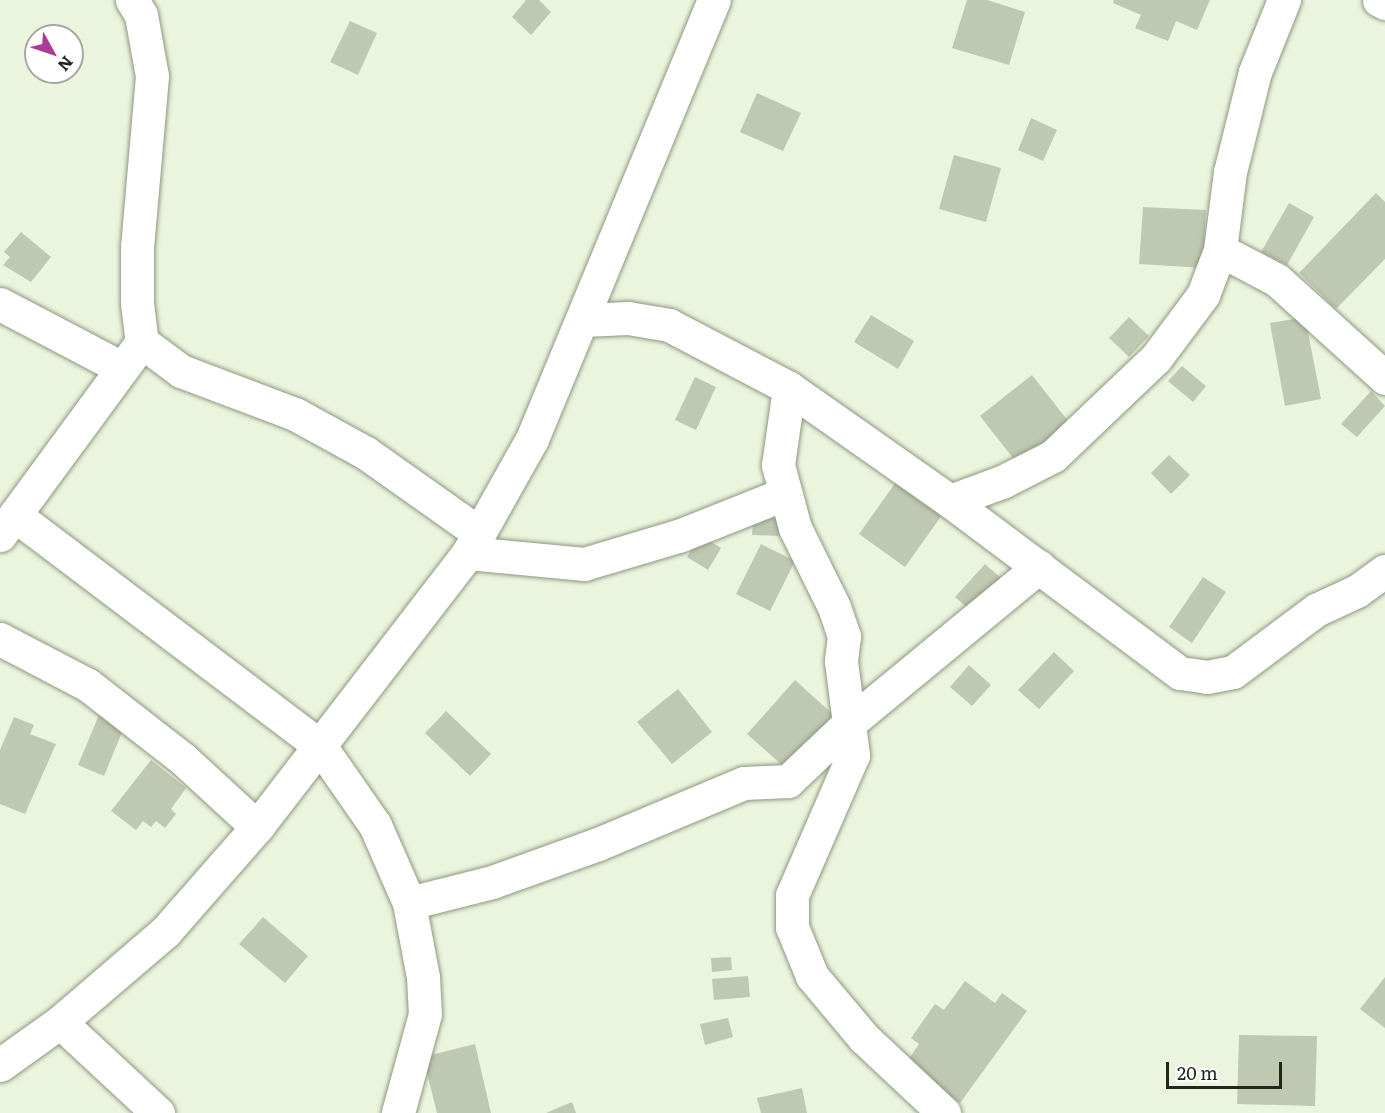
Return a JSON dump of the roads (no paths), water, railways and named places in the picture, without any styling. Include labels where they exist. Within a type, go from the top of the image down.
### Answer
[{"type":"street","points":[[132,0],[141,15],[152,76],[137,246],[137,303],[142,342],[8,526],[320,746],[375,825],[409,903],[423,977],[425,1014],[398,1113]]},
{"type":"street","points":[[4,1055],[60,1022],[166,931],[257,827],[473,543],[532,439],[714,0]]},
{"type":"street","points":[[950,501],[1002,482],[1053,456],[1155,358],[1203,295],[1220,250],[1230,172],[1255,72],[1284,0]]},
{"type":"street","points":[[1379,0],[1385,3]]},
{"type":"street","points":[[1220,250],[1276,280],[1385,378]]},
{"type":"street","points":[[0,304],[122,368]]},
{"type":"street","points":[[583,320],[628,318],[669,325],[789,388],[950,501],[1180,673],[1207,677],[1233,672],[1316,610],[1357,591],[1385,571]]},
{"type":"street","points":[[142,342],[181,370],[295,414],[366,453],[473,543],[584,564],[681,535],[784,494]]},
{"type":"street","points":[[789,388],[778,465],[795,528],[834,608],[844,636],[841,661],[847,725],[853,755],[792,895],[792,927],[812,976],[864,1038],[944,1113]]},
{"type":"street","points":[[409,903],[492,882],[598,844],[744,783],[788,781],[847,725],[1039,567]]},
{"type":"street","points":[[0,639],[88,685],[183,759],[257,827]]},
{"type":"street","points":[[60,1022],[158,1113]]}]
